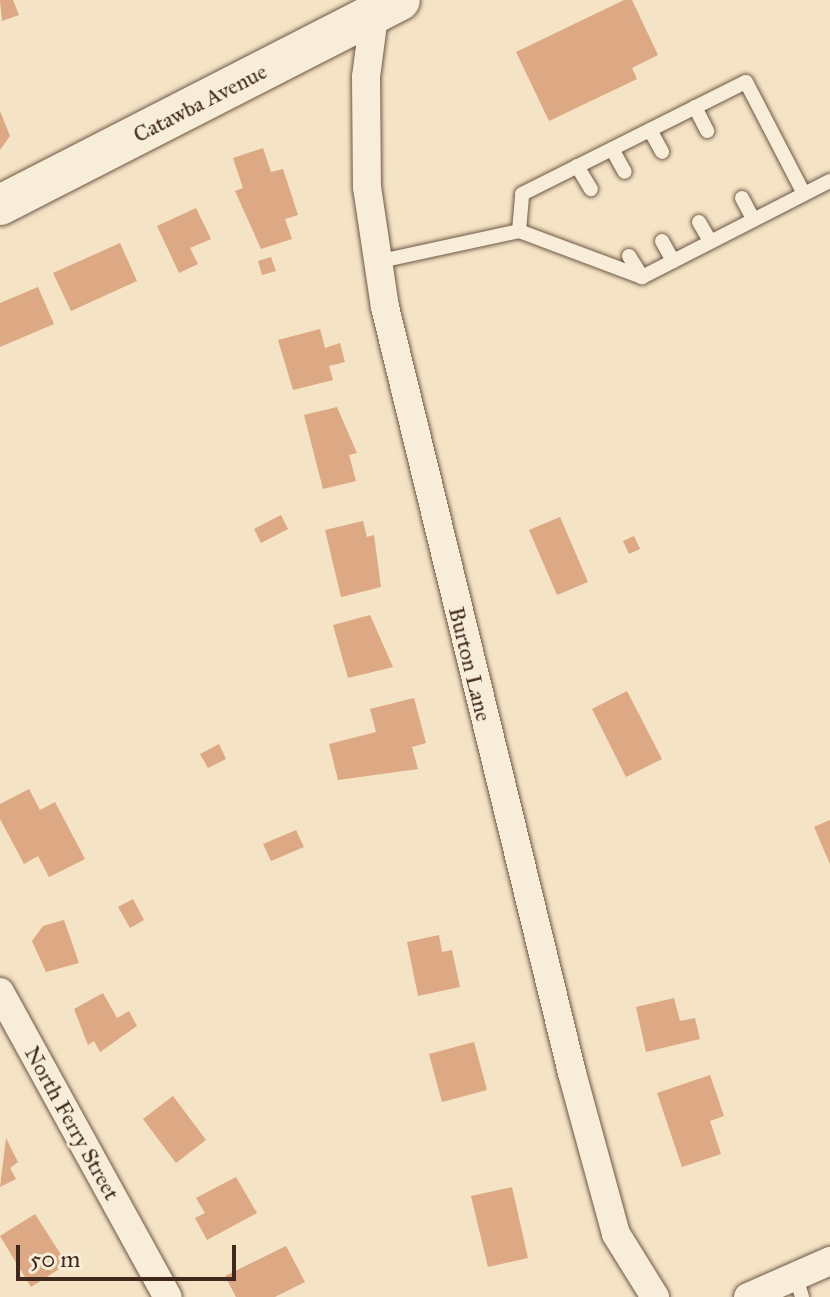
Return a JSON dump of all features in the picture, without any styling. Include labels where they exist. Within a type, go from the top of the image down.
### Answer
[{"type":"main road","name":"Catawba Avenue","points":[[0,205],[384,4]]},
{"type":"street","name":"Burton Lane","points":[[384,4],[365,121],[376,262],[572,1073],[616,1234],[655,1297]]},
{"type":"street","name":"North Ferry Street","points":[[0,992],[168,1297]]},
{"type":"street","points":[[748,1297],[798,1286],[830,1261]]},
{"type":"lane","points":[[519,231],[522,194],[746,82],[804,194]]},
{"type":"lane","points":[[695,107],[707,131]]},
{"type":"lane","points":[[650,130],[662,152]]},
{"type":"lane","points":[[612,149],[625,172]]},
{"type":"lane","points":[[577,166],[591,189]]},
{"type":"lane","points":[[376,262],[519,231],[642,277],[830,181]]},
{"type":"lane","points":[[742,198],[753,219]]},
{"type":"lane","points":[[699,222],[710,241]]},
{"type":"lane","points":[[662,241],[673,261]]},
{"type":"lane","points":[[629,256],[642,277]]},
{"type":"building","points":[[0,0],[13,0],[19,15],[2,21]]},
{"type":"building","points":[[624,0],[632,0],[658,55],[632,68],[637,79],[549,121],[516,52]]},
{"type":"building","points":[[0,111],[10,136],[0,150]]},
{"type":"building","points":[[263,148],[271,172],[283,169],[298,215],[285,219],[292,239],[261,249],[235,191],[243,188],[233,158]]},
{"type":"building","points":[[196,208],[211,239],[190,248],[198,264],[179,273],[157,226]]},
{"type":"building","points":[[120,243],[137,281],[71,311],[53,273]]},
{"type":"building","points":[[271,257],[276,271],[262,275],[258,261]]},
{"type":"building","points":[[38,287],[54,324],[0,347],[0,303]]},
{"type":"building","points":[[320,329],[325,348],[340,343],[345,362],[329,366],[333,380],[293,390],[278,340]]},
{"type":"building","points":[[337,407],[357,453],[349,455],[356,481],[323,489],[304,415]]},
{"type":"building","points":[[281,515],[288,529],[261,543],[254,529]]},
{"type":"building","points":[[560,517],[588,582],[557,595],[529,530]]},
{"type":"building","points":[[363,521],[367,537],[374,535],[381,587],[341,597],[325,530]]},
{"type":"building","points":[[634,536],[640,549],[629,554],[623,541]]},
{"type":"building","points":[[370,615],[393,667],[348,678],[333,625]]},
{"type":"building","points":[[627,691],[662,759],[626,777],[592,709]]},
{"type":"building","points":[[414,698],[426,743],[412,747],[418,769],[338,780],[329,744],[376,732],[370,709]]},
{"type":"building","points":[[219,744],[226,759],[208,768],[200,754]]},
{"type":"building","points":[[29,789],[40,810],[55,802],[85,859],[49,877],[38,856],[24,864],[0,819],[0,804]]},
{"type":"building","points":[[830,820],[830,864],[814,827]]},
{"type":"building","points":[[296,830],[304,847],[271,861],[263,844]]},
{"type":"building","points":[[133,899],[144,920],[130,928],[118,907]]},
{"type":"building","points":[[64,920],[79,963],[46,972],[32,941],[43,926]]},
{"type":"building","points":[[439,935],[442,952],[452,950],[460,987],[418,996],[407,942]]},
{"type":"building","points":[[103,993],[117,1018],[129,1011],[137,1026],[100,1052],[94,1041],[88,1045],[74,1009]]},
{"type":"building","points":[[674,998],[680,1021],[695,1018],[700,1039],[646,1052],[636,1007]]},
{"type":"building","points":[[474,1042],[487,1090],[442,1102],[429,1054]]},
{"type":"building","points":[[710,1075],[724,1116],[710,1121],[721,1154],[682,1167],[657,1093]]},
{"type":"building","points":[[173,1096],[206,1140],[176,1163],[143,1119]]},
{"type":"building","points":[[6,1138],[18,1162],[10,1168],[16,1179],[0,1187]]},
{"type":"building","points":[[236,1177],[257,1213],[207,1240],[195,1218],[205,1213],[196,1198]]},
{"type":"building","points":[[512,1187],[528,1258],[488,1267],[471,1196]]},
{"type":"building","points":[[35,1214],[67,1264],[31,1287],[0,1236]]},
{"type":"building","points":[[286,1246],[305,1282],[275,1297],[236,1297],[225,1276]]}]
